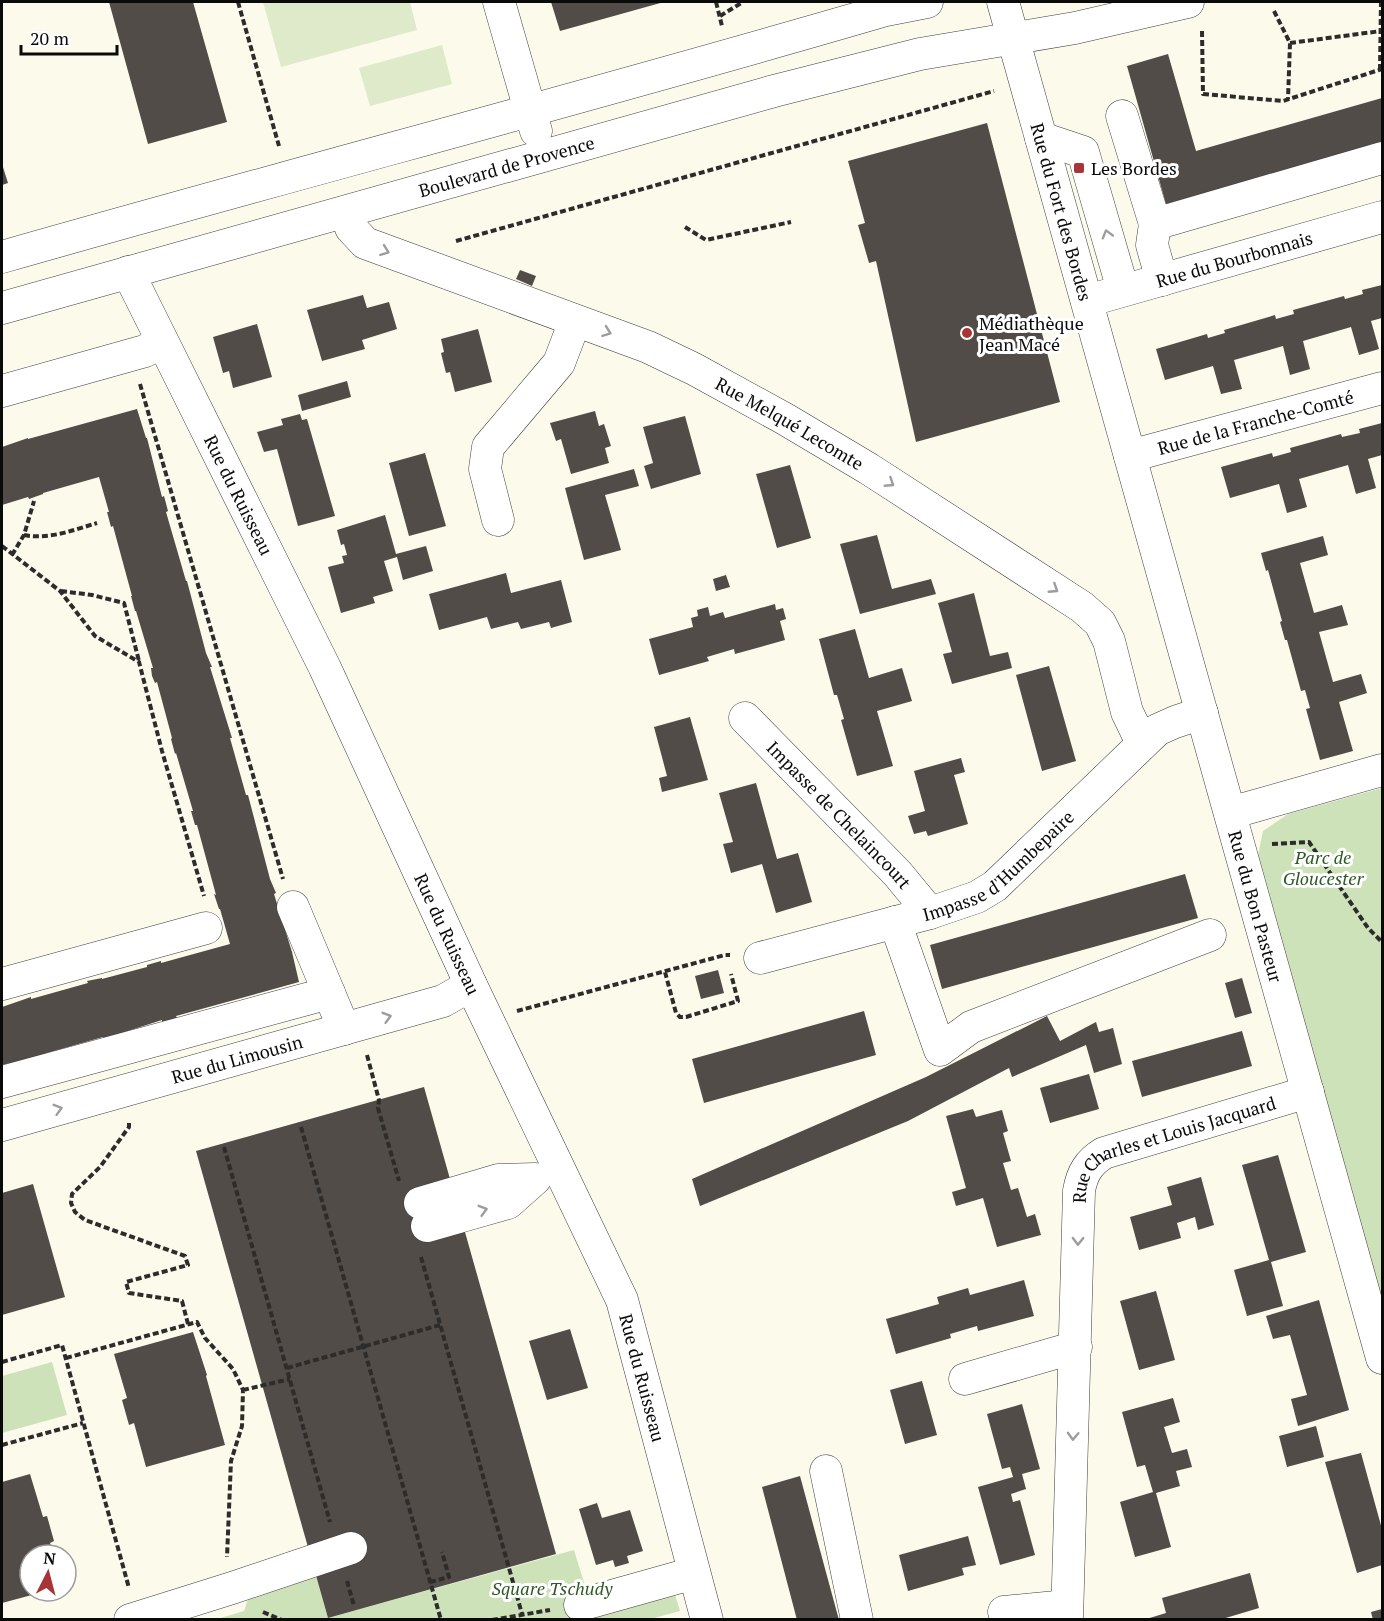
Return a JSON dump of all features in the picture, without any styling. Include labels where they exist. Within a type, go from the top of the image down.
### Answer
[{"type":"street","points":[[499,2],[543,155]]},
{"type":"street","points":[[2,257],[886,10],[927,2]]},
{"type":"street","name":"Rue du Fort des Bordes","points":[[1003,2],[1130,456]]},
{"type":"street","name":"Boulevard de Provence","points":[[2,308],[763,94],[920,54],[1074,28],[1188,2]]},
{"type":"street","points":[[1122,116],[1155,224],[1152,246],[1162,280]]},
{"type":"street","points":[[1041,138],[1083,152],[1123,290]]},
{"type":"street","points":[[1155,224],[1383,158]]},
{"type":"street","name":"Rue Melqué Lecomte","points":[[345,212],[351,228],[365,243],[648,347],[694,369],[869,469],[1082,607],[1100,622],[1109,641],[1127,712],[1142,743]]},
{"type":"street","name":"Rue du Bourbonnais","points":[[1087,301],[1383,217]]},
{"type":"street","name":"Rue du Ruisseau","points":[[128,272],[325,668],[489,1024],[546,1172],[622,1300],[707,1620]]},
{"type":"street","points":[[498,520],[484,469],[488,447],[559,363],[575,321]]},
{"type":"street","points":[[2,391],[132,355],[162,342]]},
{"type":"street","name":"Rue de la Franche-Comté","points":[[1130,456],[1383,388]]},
{"type":"street","name":"Rue du Bon Pasteur","points":[[1130,456],[1383,1358]]},
{"type":"street","name":"Impasse d'Humbepaire","points":[[760,958],[930,913],[977,897],[995,886],[1157,730],[1202,713]]},
{"type":"street","name":"Impasse de Chelaincourt","points":[[745,718],[897,873],[930,913]]},
{"type":"street","points":[[1230,813],[1383,770]]},
{"type":"street","points":[[293,907],[344,1029]]},
{"type":"street","points":[[895,922],[940,1050],[971,1027],[1210,935]]},
{"type":"street","points":[[2,984],[206,928]]},
{"type":"street","name":"Rue du Limousin","points":[[2,1125],[443,1001],[471,985]]},
{"type":"street","points":[[2,1082],[329,993]]},
{"type":"street","name":"Rue Charles et Louis Jacquard","points":[[1004,1612],[1067,1613],[1081,1178],[1094,1159],[1104,1153],[1308,1092]]},
{"type":"street","points":[[416,1206],[507,1203],[546,1172]]},
{"type":"street","points":[[965,1379],[1076,1347]]},
{"type":"street","points":[[826,1471],[857,1620]]},
{"type":"street","points":[[134,1618],[345,1550]]},
{"type":"street","points":[[580,1605],[694,1573]]},
{"type":"path","points":[[238,2],[282,156]]},
{"type":"path","points":[[716,2],[723,26]]},
{"type":"path","points":[[720,16],[743,2]]},
{"type":"path","points":[[1202,32],[1203,94],[1282,101],[1382,70],[1381,2]]},
{"type":"path","points":[[1274,11],[1290,43],[1288,99]]},
{"type":"path","points":[[1290,43],[1381,31]]},
{"type":"path","points":[[450,243],[999,89]]},
{"type":"path","points":[[685,227],[706,240],[791,222]]},
{"type":"path","points":[[132,355],[293,907]]},
{"type":"path","points":[[12,555],[24,535],[34,501]]},
{"type":"path","points":[[24,535],[35,537],[70,531],[97,523]]},
{"type":"path","points":[[2,546],[60,591],[95,636],[139,662]]},
{"type":"path","points":[[60,591],[124,603],[187,842],[213,925],[206,928]]},
{"type":"path","points":[[1239,843],[1309,843],[1368,928],[1383,942]]},
{"type":"path","points":[[665,972],[676,1013],[680,1017],[686,1017],[738,1001],[725,955]]},
{"type":"path","points":[[489,1024],[509,1013],[725,955],[760,958]]},
{"type":"path","points":[[368,1058],[379,1100],[378,1108],[416,1206]]},
{"type":"path","points":[[134,1088],[129,1127],[100,1167],[72,1194],[71,1203],[75,1212],[85,1220],[185,1256],[188,1265],[126,1282],[129,1293],[182,1301],[188,1324]]},
{"type":"path","points":[[300,1126],[441,1620]]},
{"type":"path","points":[[224,1147],[290,1379],[345,1550],[354,1606]]},
{"type":"path","points":[[420,1256],[522,1614]]},
{"type":"path","points":[[66,1358],[197,1322],[205,1338],[233,1369],[243,1390],[242,1426],[231,1461],[227,1570],[232,1588]]},
{"type":"path","points":[[287,1368],[440,1325]]},
{"type":"path","points":[[2,1362],[62,1345],[134,1618]]},
{"type":"path","points":[[243,1390],[290,1379]]},
{"type":"path","points":[[2,1445],[83,1423]]},
{"type":"path","points":[[430,1582],[449,1577],[442,1552]]},
{"type":"path","points":[[492,1620],[580,1605]]},
{"type":"green space","points":[[263,2],[410,2],[417,30],[281,67]]},
{"type":"green space","points":[[442,45],[452,84],[370,106],[359,68]]},
{"type":"green space","name":"Parc de Gloucester","points":[[1382,788],[1382,1300],[1258,855],[1263,831],[1288,814]]},
{"type":"green space","points":[[52,1362],[67,1415],[2,1433],[2,1376]]},
{"type":"green space","name":"Square Tschudy","points":[[574,1550],[585,1586],[666,1565],[680,1611],[647,1620],[214,1620],[244,1611],[248,1599],[315,1573],[328,1618]]},
{"type":"building","points":[[109,2],[193,2],[227,122],[148,144]]},
{"type":"building","points":[[551,2],[664,2],[560,31]]},
{"type":"building","points":[[1168,54],[1196,151],[1382,98],[1382,143],[1166,204],[1127,66]]},
{"type":"building","name":"Médiathèque Jean Macé","points":[[987,123],[1060,402],[916,442],[876,261],[869,263],[858,225],[865,223],[848,161]]},
{"type":"building","points":[[2,164],[8,183],[2,185]]},
{"type":"building","points":[[520,270],[536,276],[532,286],[516,279]]},
{"type":"building","points":[[1382,285],[1382,318],[1371,321],[1379,349],[1359,355],[1351,327],[1303,341],[1310,369],[1290,375],[1283,346],[1234,360],[1242,389],[1221,394],[1213,366],[1165,380],[1156,349],[1207,334],[1208,338],[1225,333],[1224,330],[1275,315],[1276,319],[1294,314],[1293,310],[1344,296],[1345,299],[1363,294],[1362,290]]},
{"type":"building","points":[[363,295],[367,308],[389,302],[397,329],[362,340],[365,349],[322,361],[307,310]]},
{"type":"building","points":[[257,324],[272,377],[233,388],[229,371],[223,373],[213,337]]},
{"type":"building","points":[[478,329],[492,382],[455,392],[450,372],[446,373],[441,353],[444,352],[441,339]]},
{"type":"building","points":[[347,381],[351,397],[302,411],[298,395]]},
{"type":"building","points":[[137,409],[162,497],[164,496],[168,511],[166,512],[212,667],[210,667],[232,738],[230,738],[270,879],[276,893],[274,894],[299,982],[47,1053],[47,1055],[2,1065],[2,1007],[31,997],[31,999],[88,983],[87,981],[102,979],[161,961],[161,963],[230,944],[214,894],[216,895],[175,754],[157,682],[155,683],[152,676],[151,668],[153,668],[135,611],[113,526],[111,527],[99,477],[2,505],[2,447]]},
{"type":"building","points":[[595,411],[599,426],[604,424],[611,446],[605,448],[609,463],[571,474],[561,439],[556,441],[550,423]]},
{"type":"building","points":[[300,414],[302,420],[307,419],[335,516],[298,526],[277,449],[264,452],[257,432],[283,425],[281,419]]},
{"type":"building","points":[[685,416],[701,474],[651,489],[644,466],[653,463],[643,427]]},
{"type":"building","points":[[1382,423],[1382,455],[1368,459],[1376,488],[1356,494],[1348,465],[1299,479],[1307,507],[1287,513],[1279,484],[1230,498],[1221,467],[1272,453],[1273,457],[1291,452],[1290,448],[1341,434],[1342,437],[1360,433],[1359,429]]},
{"type":"building","points":[[425,453],[446,526],[409,536],[389,463]]},
{"type":"building","points":[[790,465],[811,538],[777,548],[756,474]]},
{"type":"building","points":[[634,469],[639,486],[605,495],[621,550],[584,560],[565,488]]},
{"type":"building","points":[[385,515],[396,554],[426,546],[433,571],[403,580],[397,557],[384,561],[393,591],[373,597],[375,603],[341,613],[328,567],[344,563],[342,556],[347,555],[344,544],[341,545],[337,530]]},
{"type":"building","points":[[877,535],[892,589],[931,579],[936,594],[860,614],[840,544]]},
{"type":"building","points":[[1323,536],[1328,555],[1300,563],[1314,613],[1342,605],[1348,625],[1319,632],[1333,682],[1361,674],[1367,693],[1339,702],[1353,751],[1320,760],[1306,709],[1310,708],[1305,690],[1301,691],[1280,622],[1282,621],[1268,570],[1266,571],[1261,553]]},
{"type":"building","points":[[506,573],[511,593],[561,580],[572,622],[551,628],[549,622],[521,629],[518,622],[491,629],[487,617],[439,630],[429,594]]},
{"type":"building","points":[[726,575],[730,587],[716,591],[713,579]]},
{"type":"building","points":[[974,593],[990,656],[1008,652],[1012,668],[952,684],[943,654],[952,652],[938,603]]},
{"type":"building","points":[[775,604],[776,610],[783,608],[786,619],[780,621],[785,640],[735,654],[734,649],[707,657],[709,661],[659,675],[649,639],[693,627],[691,618],[698,616],[697,610],[708,607],[710,616],[723,612],[725,618]]},
{"type":"building","points":[[855,629],[869,678],[902,668],[912,701],[877,711],[893,766],[857,776],[841,720],[844,719],[837,695],[834,695],[819,639]]},
{"type":"building","points":[[1049,666],[1076,761],[1042,771],[1016,675]]},
{"type":"building","points":[[690,717],[708,780],[662,792],[659,778],[667,776],[654,727]]},
{"type":"building","points":[[961,758],[965,772],[954,775],[968,824],[928,836],[926,831],[914,834],[908,816],[925,811],[914,771]]},
{"type":"building","points":[[756,783],[777,859],[798,853],[812,902],[776,913],[762,864],[731,873],[723,844],[733,842],[719,793]]},
{"type":"building","points":[[1185,874],[1198,918],[942,989],[930,945]]},
{"type":"building","points":[[718,970],[724,993],[701,999],[695,976]]},
{"type":"building","points":[[1242,978],[1252,1013],[1235,1018],[1225,983]]},
{"type":"building","points":[[864,1011],[876,1055],[704,1103],[692,1059]]},
{"type":"building","points":[[1047,1016],[1060,1041],[1096,1022],[1099,1032],[1113,1028],[1122,1064],[1094,1073],[1086,1045],[1012,1077],[1009,1068],[908,1121],[700,1206],[692,1179],[926,1077]]},
{"type":"building","points":[[1242,1031],[1252,1066],[1142,1097],[1132,1061]]},
{"type":"building","points":[[1089,1074],[1099,1109],[1050,1123],[1040,1088]]},
{"type":"building","points":[[424,1087],[556,1554],[328,1618],[196,1151]]},
{"type":"building","points":[[973,1109],[976,1117],[1002,1110],[1008,1131],[1003,1133],[1011,1161],[1003,1163],[1011,1190],[1018,1188],[1027,1217],[1035,1214],[1041,1235],[997,1247],[983,1198],[956,1206],[952,1192],[966,1188],[946,1116]]},
{"type":"building","points":[[1278,1155],[1306,1252],[1271,1262],[1283,1306],[1247,1316],[1234,1270],[1269,1260],[1242,1165]]},
{"type":"building","points":[[1201,1177],[1214,1225],[1198,1230],[1195,1217],[1177,1223],[1181,1238],[1139,1250],[1130,1217],[1172,1205],[1167,1187]]},
{"type":"building","points":[[33,1184],[65,1297],[2,1315],[2,1193]]},
{"type":"building","points":[[1024,1280],[1034,1316],[978,1331],[977,1326],[950,1334],[951,1338],[896,1354],[886,1319],[939,1304],[937,1297],[968,1288],[970,1295]]},
{"type":"building","points":[[1156,1291],[1175,1360],[1139,1370],[1120,1301]]},
{"type":"building","points":[[1319,1300],[1349,1410],[1298,1426],[1291,1399],[1307,1395],[1290,1335],[1273,1339],[1266,1316]]},
{"type":"building","points":[[570,1329],[588,1388],[547,1400],[529,1341]]},
{"type":"building","points":[[193,1332],[225,1445],[146,1467],[134,1423],[129,1425],[122,1400],[127,1398],[114,1354]]},
{"type":"building","points":[[922,1381],[937,1435],[905,1444],[890,1390]]},
{"type":"building","points":[[1173,1398],[1180,1422],[1164,1427],[1172,1453],[1187,1449],[1192,1467],[1176,1471],[1180,1486],[1156,1493],[1171,1547],[1135,1557],[1120,1502],[1153,1492],[1145,1465],[1137,1467],[1122,1412]]},
{"type":"building","points":[[1022,1404],[1040,1469],[1022,1474],[1026,1489],[1011,1494],[1013,1502],[1020,1500],[1035,1555],[1000,1565],[978,1487],[1013,1477],[1010,1467],[1002,1469],[987,1414]]},
{"type":"building","points":[[1316,1426],[1324,1457],[1287,1467],[1279,1436]]},
{"type":"building","points":[[1361,1453],[1382,1529],[1382,1565],[1357,1573],[1325,1462]]},
{"type":"building","points":[[30,1474],[43,1517],[47,1516],[54,1541],[18,1543],[18,1599],[2,1603],[2,1482]]},
{"type":"building","points":[[800,1476],[839,1620],[797,1620],[762,1487]]},
{"type":"building","points":[[597,1503],[602,1518],[630,1510],[643,1551],[627,1556],[629,1563],[615,1567],[613,1560],[596,1565],[579,1509]]},
{"type":"building","points":[[968,1536],[976,1565],[962,1568],[964,1575],[908,1591],[899,1555]]},
{"type":"building","points":[[1250,1573],[1259,1608],[1219,1620],[1143,1620],[1166,1613],[1162,1598]]},
{"type":"building","points":[[1382,1609],[1382,1620],[1373,1620],[1371,1612]]},
{"type":"place","name":"Les Bordes","points":[[1079,168]]},
{"type":"place","name":"Médiathèque Jean Macé","points":[[967,333]]}]
